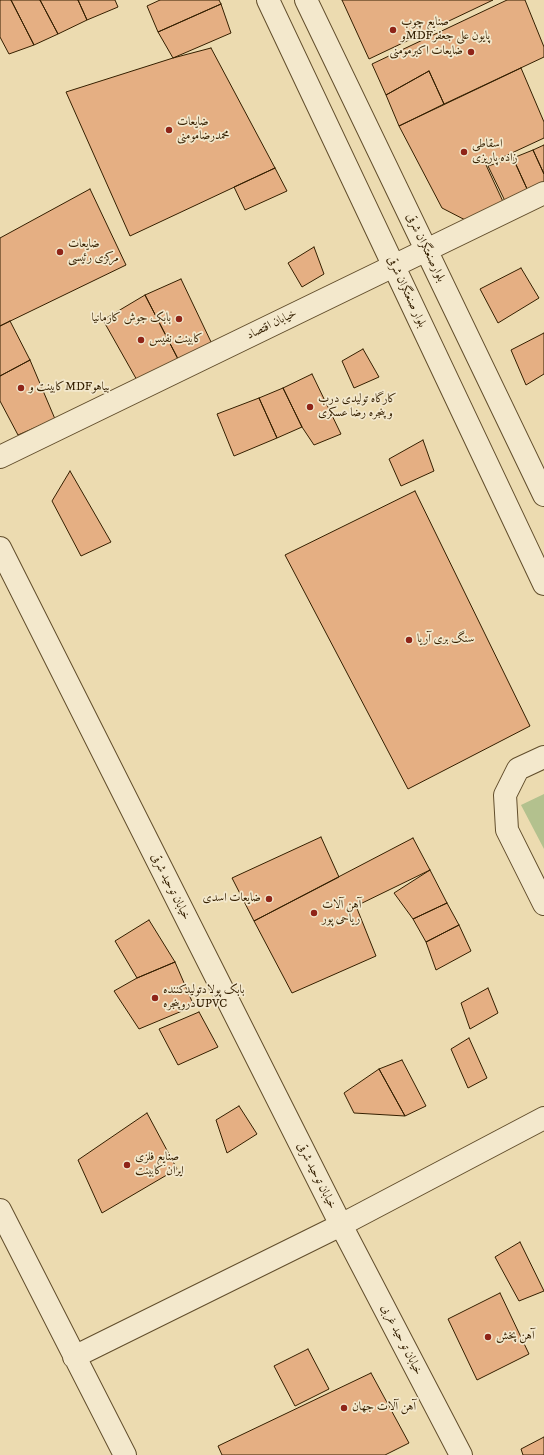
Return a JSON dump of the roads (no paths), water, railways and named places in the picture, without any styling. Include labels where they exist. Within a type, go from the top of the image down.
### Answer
[{"type":"street","name":"بلوار صنعتگران شرقی","points":[[268,0],[544,584]]},
{"type":"street","name":"بلوارصنعتگران شرقی","points":[[306,0],[544,495]]},
{"type":"street","name":"خیابان اقتصاد","points":[[0,457],[544,193]]},
{"type":"street","name":"خیابان توحید شرقی","points":[[0,548],[341,1225]]},
{"type":"street","points":[[544,756],[518,769],[504,794],[507,830],[544,904]]},
{"type":"street","points":[[74,1357],[341,1225],[544,1118]]},
{"type":"street","points":[[0,1210],[125,1455]]},
{"type":"street","name":"خیابان تو حید غربی","points":[[341,1225],[461,1455]]},
{"type":"place","name":"صنایع چوب وMDFپایون علی جعفر","points":[[393,30]]},
{"type":"place","name":"ضایعات اکبرمومنی","points":[[471,52]]},
{"type":"place","name":"ضایعات محمدرضامومنی","points":[[169,130]]},
{"type":"place","name":"اسقاطی زاده پاریزی","points":[[464,152]]},
{"type":"place","name":"ضایعات مرکزی رئیسی","points":[[60,252]]},
{"type":"place","name":"بابک جوش کارمانیا","points":[[179,319]]},
{"type":"place","name":"کابینت نفیس","points":[[141,340]]},
{"type":"place","name":"کابینت وMDFبیاهو","points":[[21,388]]},
{"type":"place","name":"کارگاه تولیدی درب و پنجره رضا عسکری","points":[[310,407]]},
{"type":"place","name":"سنگ بری آریا","points":[[409,640]]},
{"type":"place","name":"ضایعات اسدی","points":[[269,899]]},
{"type":"place","name":"آهن آلات ریاحی پور","points":[[314,913]]},
{"type":"place","name":"بابک پولادتولیدکننده دروپنجرهUPVC","points":[[155,998]]},
{"type":"place","name":"صنایع فلزی ایران کابینت","points":[[127,1165]]},
{"type":"place","name":"آهن پخش","points":[[488,1337]]},
{"type":"place","name":"آهن آلات جهان","points":[[344,1408]]}]
